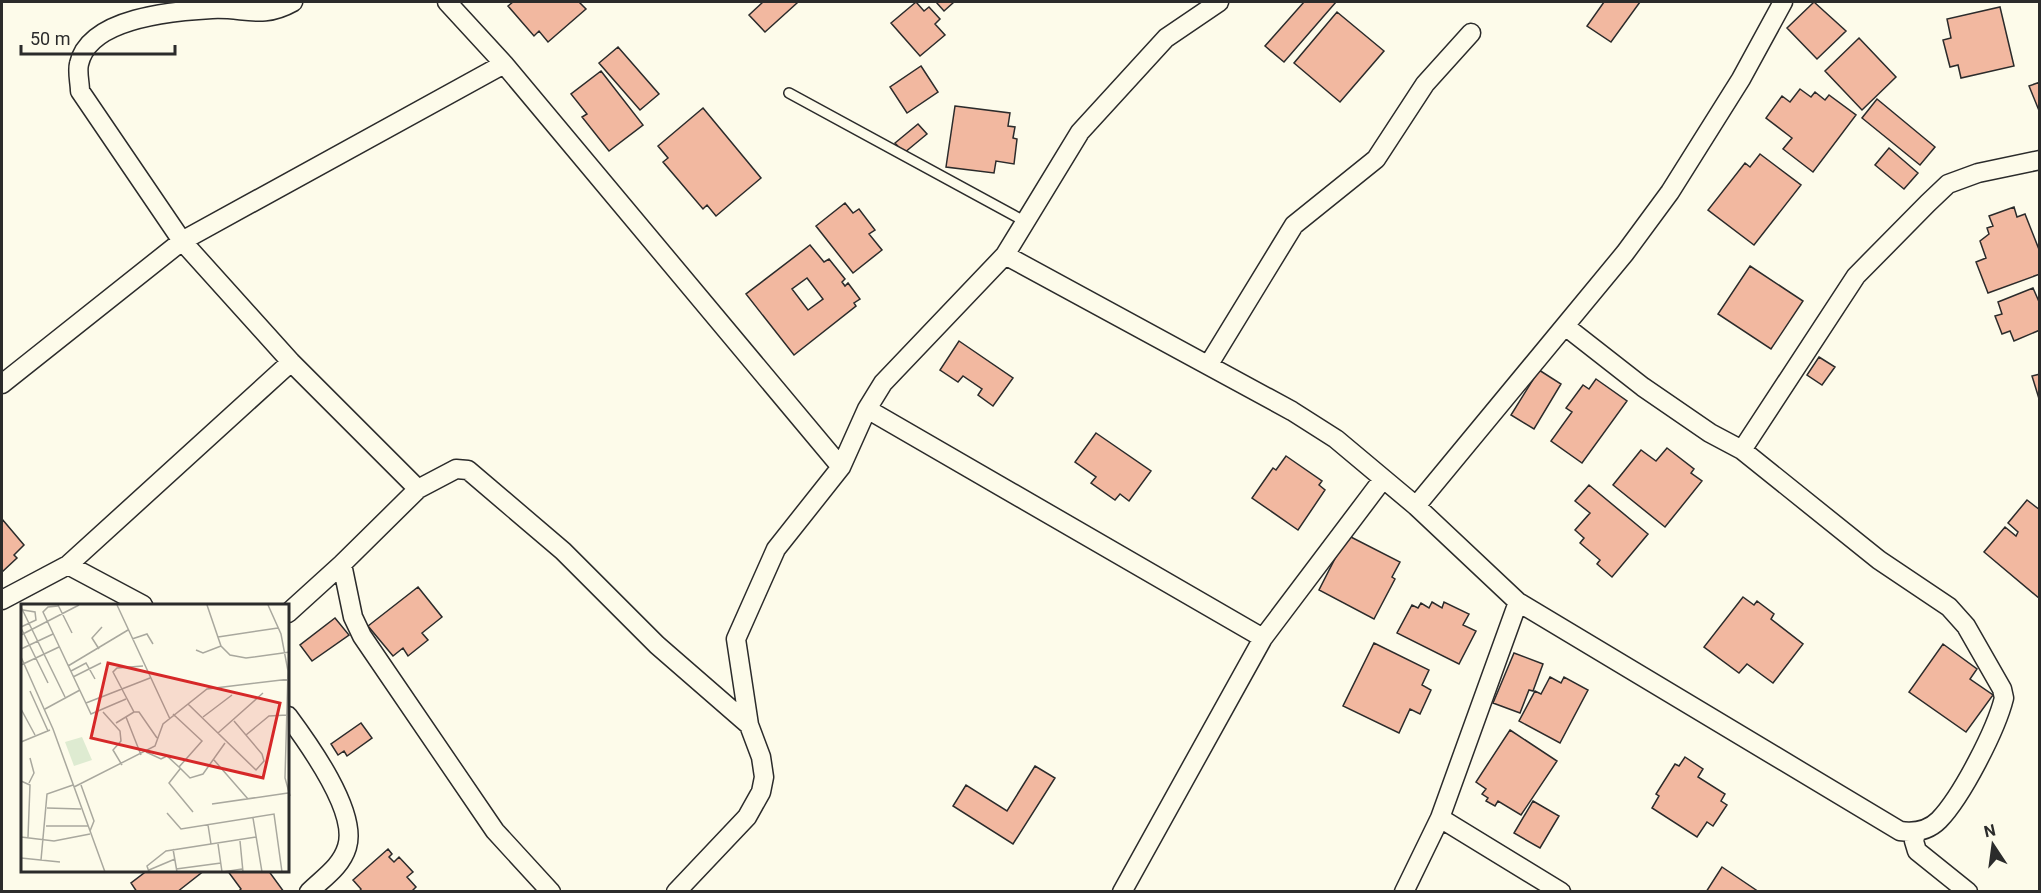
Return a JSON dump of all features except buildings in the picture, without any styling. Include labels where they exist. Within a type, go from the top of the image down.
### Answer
[{"type":"street","points":[[293,2],[267,12],[250,13],[214,9],[137,19],[110,28],[88,46],[79,63],[80,91],[183,241],[291,362],[418,489]]},
{"type":"street","points":[[447,2],[504,64],[841,468]]},
{"type":"street","points":[[676,891],[747,817],[761,792],[764,777],[761,757],[749,725],[736,639],[776,549],[841,468],[867,409],[883,383],[1005,255],[1071,142],[1166,38],[1220,2]]},
{"type":"street","points":[[1416,506],[1625,253],[1670,192],[1741,79],[1783,2]]},
{"type":"street","points":[[1209,364],[1294,225],[1376,159],[1425,84],[1471,33]]},
{"type":"street","points":[[2,384],[183,241],[504,64]]},
{"type":"street","points":[[1742,450],[1856,276],[1948,184],[1978,173],[2040,160]]},
{"type":"street","points":[[1005,255],[1209,364],[1336,439],[1416,506],[1518,602],[1900,831],[1916,833],[1938,821],[1977,764],[2002,706],[2002,689],[1966,626],[1949,607],[1879,560],[1742,450],[1710,433],[1642,387],[1565,326]]},
{"type":"street","points":[[2,600],[68,565],[291,362]]},
{"type":"street","points":[[867,409],[1263,638]]},
{"type":"street","points":[[290,611],[418,489],[456,469],[468,470],[563,551],[657,645],[749,725]]},
{"type":"street","points":[[1122,891],[1263,638],[1383,479]]},
{"type":"street","points":[[342,564],[353,617],[362,636],[495,831],[526,868],[551,891]]},
{"type":"street","points":[[68,565],[141,604]]},
{"type":"street","points":[[1404,891],[1440,818],[1518,602]]},
{"type":"street","points":[[290,719],[305,739],[343,808],[349,831],[347,847],[339,865],[309,891]]},
{"type":"street","points":[[1440,818],[1561,891]]},
{"type":"street","points":[[1916,833],[1914,841],[1917,850],[1968,891]]},
{"type":"lane","points":[[789,93],[1026,222]]}]
